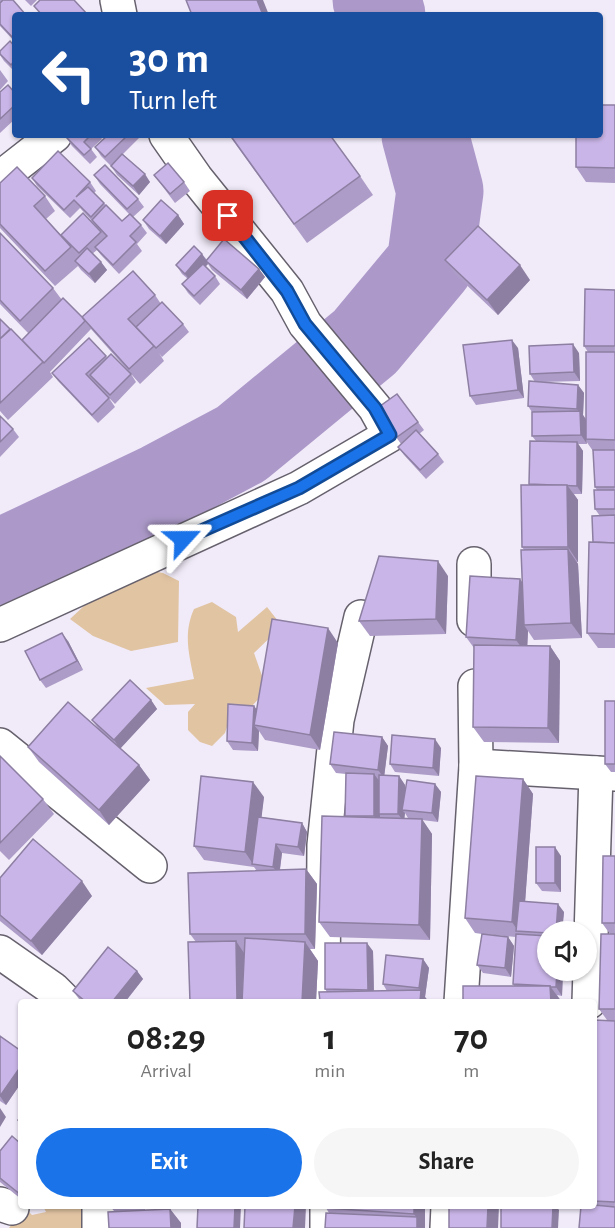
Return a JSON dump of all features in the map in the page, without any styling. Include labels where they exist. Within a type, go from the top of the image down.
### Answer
[{"type":"street","points":[[0,178],[51,138]]},
{"type":"street","points":[[0,625],[299,488],[389,437],[390,432],[375,408],[305,324],[280,282],[196,178],[168,138]]},
{"type":"street","points":[[461,999],[476,766],[474,564]]},
{"type":"street","points":[[323,999],[324,845],[336,720],[361,617]]},
{"type":"street","points":[[0,745],[150,866]]},
{"type":"street","points":[[476,766],[605,774],[589,999]]},
{"type":"street","points":[[0,952],[53,989],[63,999]]},
{"type":"street","points":[[99,1209],[99,1228]]},
{"type":"street","points":[[327,1209],[327,1228]]},
{"type":"street","points":[[447,1228],[448,1209]]},
{"type":"shaded area","points":[[127,566],[163,573],[179,581],[178,642],[131,651],[93,636],[70,619]]},
{"type":"shaded area","points":[[212,602],[236,617],[238,632],[267,607],[282,626],[254,653],[267,690],[250,708],[233,708],[225,733],[212,746],[200,742],[188,730],[188,712],[195,704],[165,705],[146,688],[194,679],[188,644],[191,618],[194,609]]},
{"type":"shaded area","points":[[23,1209],[26,1209],[32,1215],[46,1212],[44,1209],[94,1209],[97,1228],[9,1228]]},
{"type":"building","points":[[3,0],[13,0],[23,12],[12,12],[12,37],[0,24],[0,3]]},
{"type":"building","points":[[40,0],[74,0],[85,12],[39,12],[34,6]]},
{"type":"building","points":[[186,0],[257,0],[262,12],[191,12]]},
{"type":"building","points":[[10,41],[12,43],[11,65],[0,54],[0,51]]},
{"type":"building","points":[[8,85],[12,90],[12,108],[0,119],[0,92]]},
{"type":"building","points":[[603,105],[615,105],[615,168],[576,167],[576,138],[603,138]]},
{"type":"building","points":[[67,138],[88,138],[84,142],[91,149],[84,155]]},
{"type":"building","points":[[105,138],[125,138],[105,157],[95,147]]},
{"type":"building","points":[[232,138],[332,138],[360,176],[294,224]]},
{"type":"building","points":[[58,151],[90,182],[76,197],[88,187],[104,203],[91,217],[74,200],[64,210],[32,178]]},
{"type":"building","points":[[122,154],[145,174],[133,186],[111,166]]},
{"type":"building","points":[[168,163],[184,182],[170,194],[154,175]]},
{"type":"building","points":[[105,165],[138,199],[127,209],[94,175]]},
{"type":"building","points":[[17,167],[45,196],[34,206],[71,247],[45,271],[0,224],[0,183]]},
{"type":"building","points":[[161,200],[178,215],[160,236],[143,220]]},
{"type":"building","points":[[106,205],[122,221],[130,214],[141,225],[130,236],[136,242],[113,265],[95,247],[107,236],[92,220]]},
{"type":"building","points":[[83,213],[101,232],[79,253],[61,235]]},
{"type":"building","points":[[478,226],[520,265],[487,300],[445,260]]},
{"type":"building","points":[[0,233],[53,288],[20,321],[0,300]]},
{"type":"building","points":[[224,239],[259,269],[241,290],[206,261]]},
{"type":"building","points":[[194,246],[202,254],[185,274],[176,265]]},
{"type":"building","points":[[87,248],[101,262],[89,274],[75,261]]},
{"type":"building","points":[[203,264],[215,276],[194,296],[182,284]]},
{"type":"building","points":[[133,271],[155,295],[128,319],[154,346],[129,369],[82,317]]},
{"type":"building","points":[[585,289],[615,290],[615,346],[584,346]]},
{"type":"building","points":[[63,298],[85,321],[44,363],[22,340]]},
{"type":"building","points":[[162,302],[183,324],[156,348],[136,327]]},
{"type":"building","points":[[0,319],[10,329],[0,339]]},
{"type":"building","points":[[11,329],[43,362],[0,403],[0,339]]},
{"type":"building","points":[[89,338],[106,356],[86,374],[109,398],[92,415],[52,373]]},
{"type":"building","points":[[512,340],[518,390],[470,396],[463,345]]},
{"type":"building","points":[[573,344],[574,372],[530,374],[529,346]]},
{"type":"building","points":[[586,352],[615,352],[615,440],[586,439]]},
{"type":"building","points":[[111,354],[131,374],[110,395],[90,375]]},
{"type":"building","points":[[529,381],[578,385],[577,409],[528,406]]},
{"type":"building","points":[[397,394],[418,422],[397,437],[376,409]]},
{"type":"building","points":[[580,411],[581,435],[532,436],[532,412]]},
{"type":"building","points":[[0,416],[13,429],[0,442]]},
{"type":"building","points":[[416,430],[438,454],[420,470],[398,447]]},
{"type":"building","points":[[530,441],[577,442],[577,486],[529,484]]},
{"type":"building","points":[[593,450],[615,450],[615,487],[595,487]]},
{"type":"building","points":[[521,485],[567,485],[568,547],[522,547]]},
{"type":"building","points":[[594,490],[615,490],[615,509],[595,509]]},
{"type":"building","points":[[615,515],[615,543],[593,542],[592,516]]},
{"type":"building","points":[[589,542],[615,543],[615,634],[587,633]]},
{"type":"building","points":[[568,549],[571,623],[524,625],[521,550]]},
{"type":"building","points":[[379,556],[438,561],[436,619],[359,621]]},
{"type":"building","points":[[470,576],[520,579],[516,640],[466,637]]},
{"type":"building","points":[[272,619],[328,628],[310,735],[254,725]]},
{"type":"building","points":[[62,633],[77,661],[40,680],[25,651]]},
{"type":"building","points":[[474,645],[550,646],[548,728],[473,727]]},
{"type":"building","points":[[130,680],[151,700],[114,740],[92,720]]},
{"type":"building","points":[[605,701],[615,701],[615,764],[605,764]]},
{"type":"building","points":[[68,702],[139,765],[99,810],[28,747]]},
{"type":"building","points":[[228,704],[254,706],[252,743],[227,741]]},
{"type":"building","points":[[334,732],[382,737],[378,770],[330,764]]},
{"type":"building","points":[[392,735],[435,739],[433,768],[390,764]]},
{"type":"building","points":[[0,756],[43,799],[0,843]]},
{"type":"building","points":[[346,773],[374,774],[374,816],[345,816]]},
{"type":"building","points":[[379,775],[399,776],[398,814],[379,814]]},
{"type":"building","points":[[201,776],[253,782],[245,852],[194,846]]},
{"type":"building","points":[[476,776],[523,779],[512,922],[465,918]]},
{"type":"building","points":[[407,780],[435,784],[432,813],[402,810]]},
{"type":"building","points":[[322,816],[422,819],[419,925],[319,922]]},
{"type":"building","points":[[258,817],[302,823],[298,847],[276,844],[273,867],[252,864]]},
{"type":"building","points":[[33,839],[82,881],[31,941],[0,915],[0,878]]},
{"type":"building","points":[[536,847],[555,847],[555,883],[536,883]]},
{"type":"building","points":[[603,856],[615,856],[615,923],[602,923]]},
{"type":"building","points":[[306,869],[305,934],[190,934],[188,873]]},
{"type":"building","points":[[519,901],[558,904],[557,921],[537,921],[537,932],[516,931]]},
{"type":"building","points":[[482,934],[508,937],[505,968],[477,965]]},
{"type":"building","points":[[516,934],[537,935],[537,981],[556,981],[556,987],[513,984]]},
{"type":"building","points":[[601,934],[615,934],[615,1009],[599,1009]]},
{"type":"building","points":[[245,938],[305,942],[302,999],[242,999]]},
{"type":"building","points":[[236,941],[237,999],[190,999],[188,942]]},
{"type":"building","points":[[325,943],[367,943],[368,990],[325,989]]},
{"type":"building","points":[[108,947],[137,971],[114,999],[82,999],[73,991]]},
{"type":"building","points":[[386,955],[423,959],[419,988],[383,984]]},
{"type":"building","points":[[463,986],[550,986],[551,999],[463,999]]},
{"type":"building","points":[[421,990],[420,999],[320,999],[319,992]]},
{"type":"building","points":[[597,1020],[615,1021],[615,1202],[597,1201]]},
{"type":"building","points":[[0,1036],[18,1049],[18,1070],[0,1096]]},
{"type":"building","points":[[12,1136],[18,1141],[18,1193],[0,1178],[0,1151]]},
{"type":"building","points":[[597,1205],[615,1207],[615,1228],[579,1228],[581,1209],[597,1209]]},
{"type":"building","points":[[170,1209],[171,1228],[109,1228],[108,1212]]},
{"type":"building","points":[[198,1209],[235,1209],[234,1228],[197,1228]]},
{"type":"building","points":[[245,1209],[295,1209],[293,1228],[244,1228]]},
{"type":"building","points":[[341,1209],[414,1209],[414,1214]]},
{"type":"building","points":[[449,1209],[488,1209],[487,1228],[449,1228]]},
{"type":"building","points":[[501,1209],[553,1209],[552,1228],[501,1228]]},
{"type":"building","points":[[326,1213],[417,1217],[417,1228],[325,1228]]},
{"type":"waterway","points":[[376,0],[381,12]]},
{"type":"waterway","points":[[0,563],[162,486],[241,444],[365,342],[430,264],[440,191],[426,138]]},
{"type":"route","points":[[183,539],[299,488],[390,435],[375,408],[305,324],[287,291],[228,216]]}]
